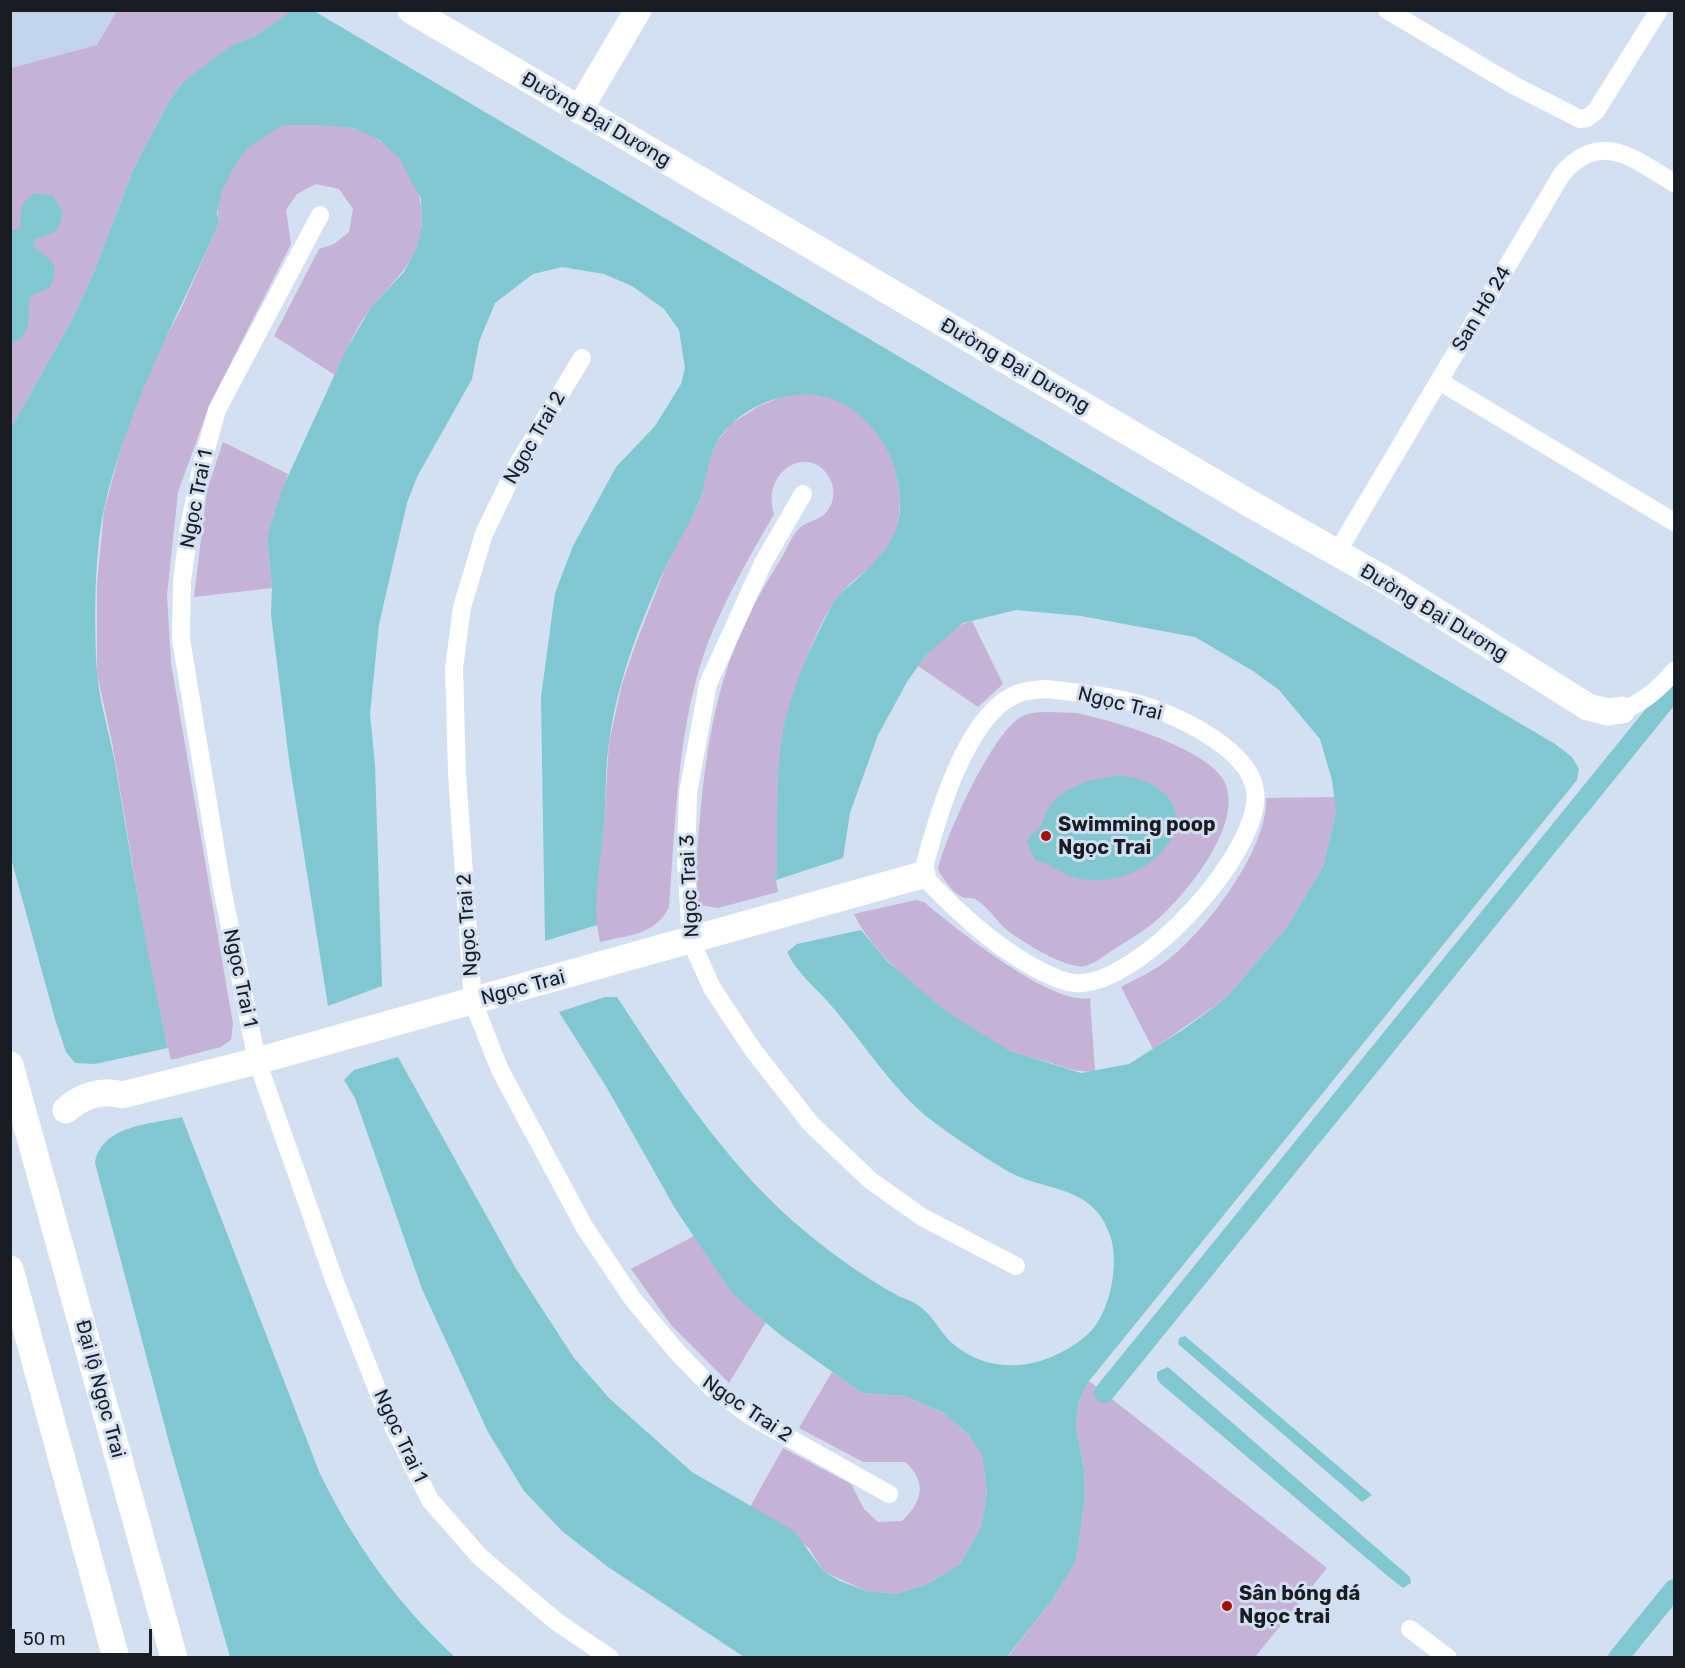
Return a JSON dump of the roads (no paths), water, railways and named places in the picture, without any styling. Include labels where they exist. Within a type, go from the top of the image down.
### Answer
[{"type":"street","name":"Đường Đại Dương","points":[[411,10],[1336,554],[1392,584],[1588,707],[1608,712],[1622,710]]},
{"type":"street","points":[[579,110],[638,10]]},
{"type":"street","points":[[1387,10],[1515,86],[1580,120],[1596,111],[1659,10]]},
{"type":"street","name":"San Hô 24","points":[[1336,554],[1562,174],[1571,164],[1594,152],[1617,151],[1674,183]]},
{"type":"street","name":"Ngọc Trai 1","points":[[320,216],[217,410],[202,464],[182,582],[181,639],[222,888],[257,1061],[335,1282],[386,1412],[430,1500],[480,1557],[557,1622],[610,1658]]},
{"type":"street","name":"Ngọc Trai 2","points":[[582,358],[516,467],[484,534],[462,607],[453,668],[457,774],[473,1002],[500,1070],[585,1228],[632,1298],[677,1352],[712,1388],[752,1417],[889,1494]]},
{"type":"street","points":[[1439,381],[1529,443],[1664,521]]},
{"type":"street","name":"Ngọc Trai 3","points":[[803,494],[763,563],[708,684],[688,793],[686,861],[691,941],[712,988],[753,1050],[811,1124],[870,1180],[922,1218],[1016,1266]]},
{"type":"street","points":[[1622,710],[1649,696],[1663,685],[1674,671]]},
{"type":"street","name":"Ngọc Trai","points":[[1070,691],[1152,708],[1186,724],[1226,748],[1247,771],[1255,789],[1255,810],[1249,831],[1231,862],[1204,897],[1170,933],[1137,960],[1092,983],[1074,983],[1050,976],[1002,949],[965,919],[922,875],[934,825],[960,759],[974,736],[998,707],[1023,692],[1070,691]]},
{"type":"street","name":"Ngọc Trai","points":[[18,1123],[66,1110],[76,1101],[109,1091],[122,1095],[257,1061],[922,875]]},
{"type":"street","name":"Đại lộ Ngọc Trai","points":[[10,1065],[18,1123],[174,1658]]},
{"type":"street","points":[[10,1269],[116,1658]]},
{"type":"street","points":[[1410,1629],[1448,1658]]},
{"type":"waterway","points":[[1104,1393],[1674,690]]},
{"type":"waterway","points":[[1618,1658],[1674,1589]]},
{"type":"place","name":"Swimming poop Ngọc Trai","points":[[1046,836]]},
{"type":"place","name":"Sân bóng đá Ngọc trai","points":[[1227,1606]]}]
